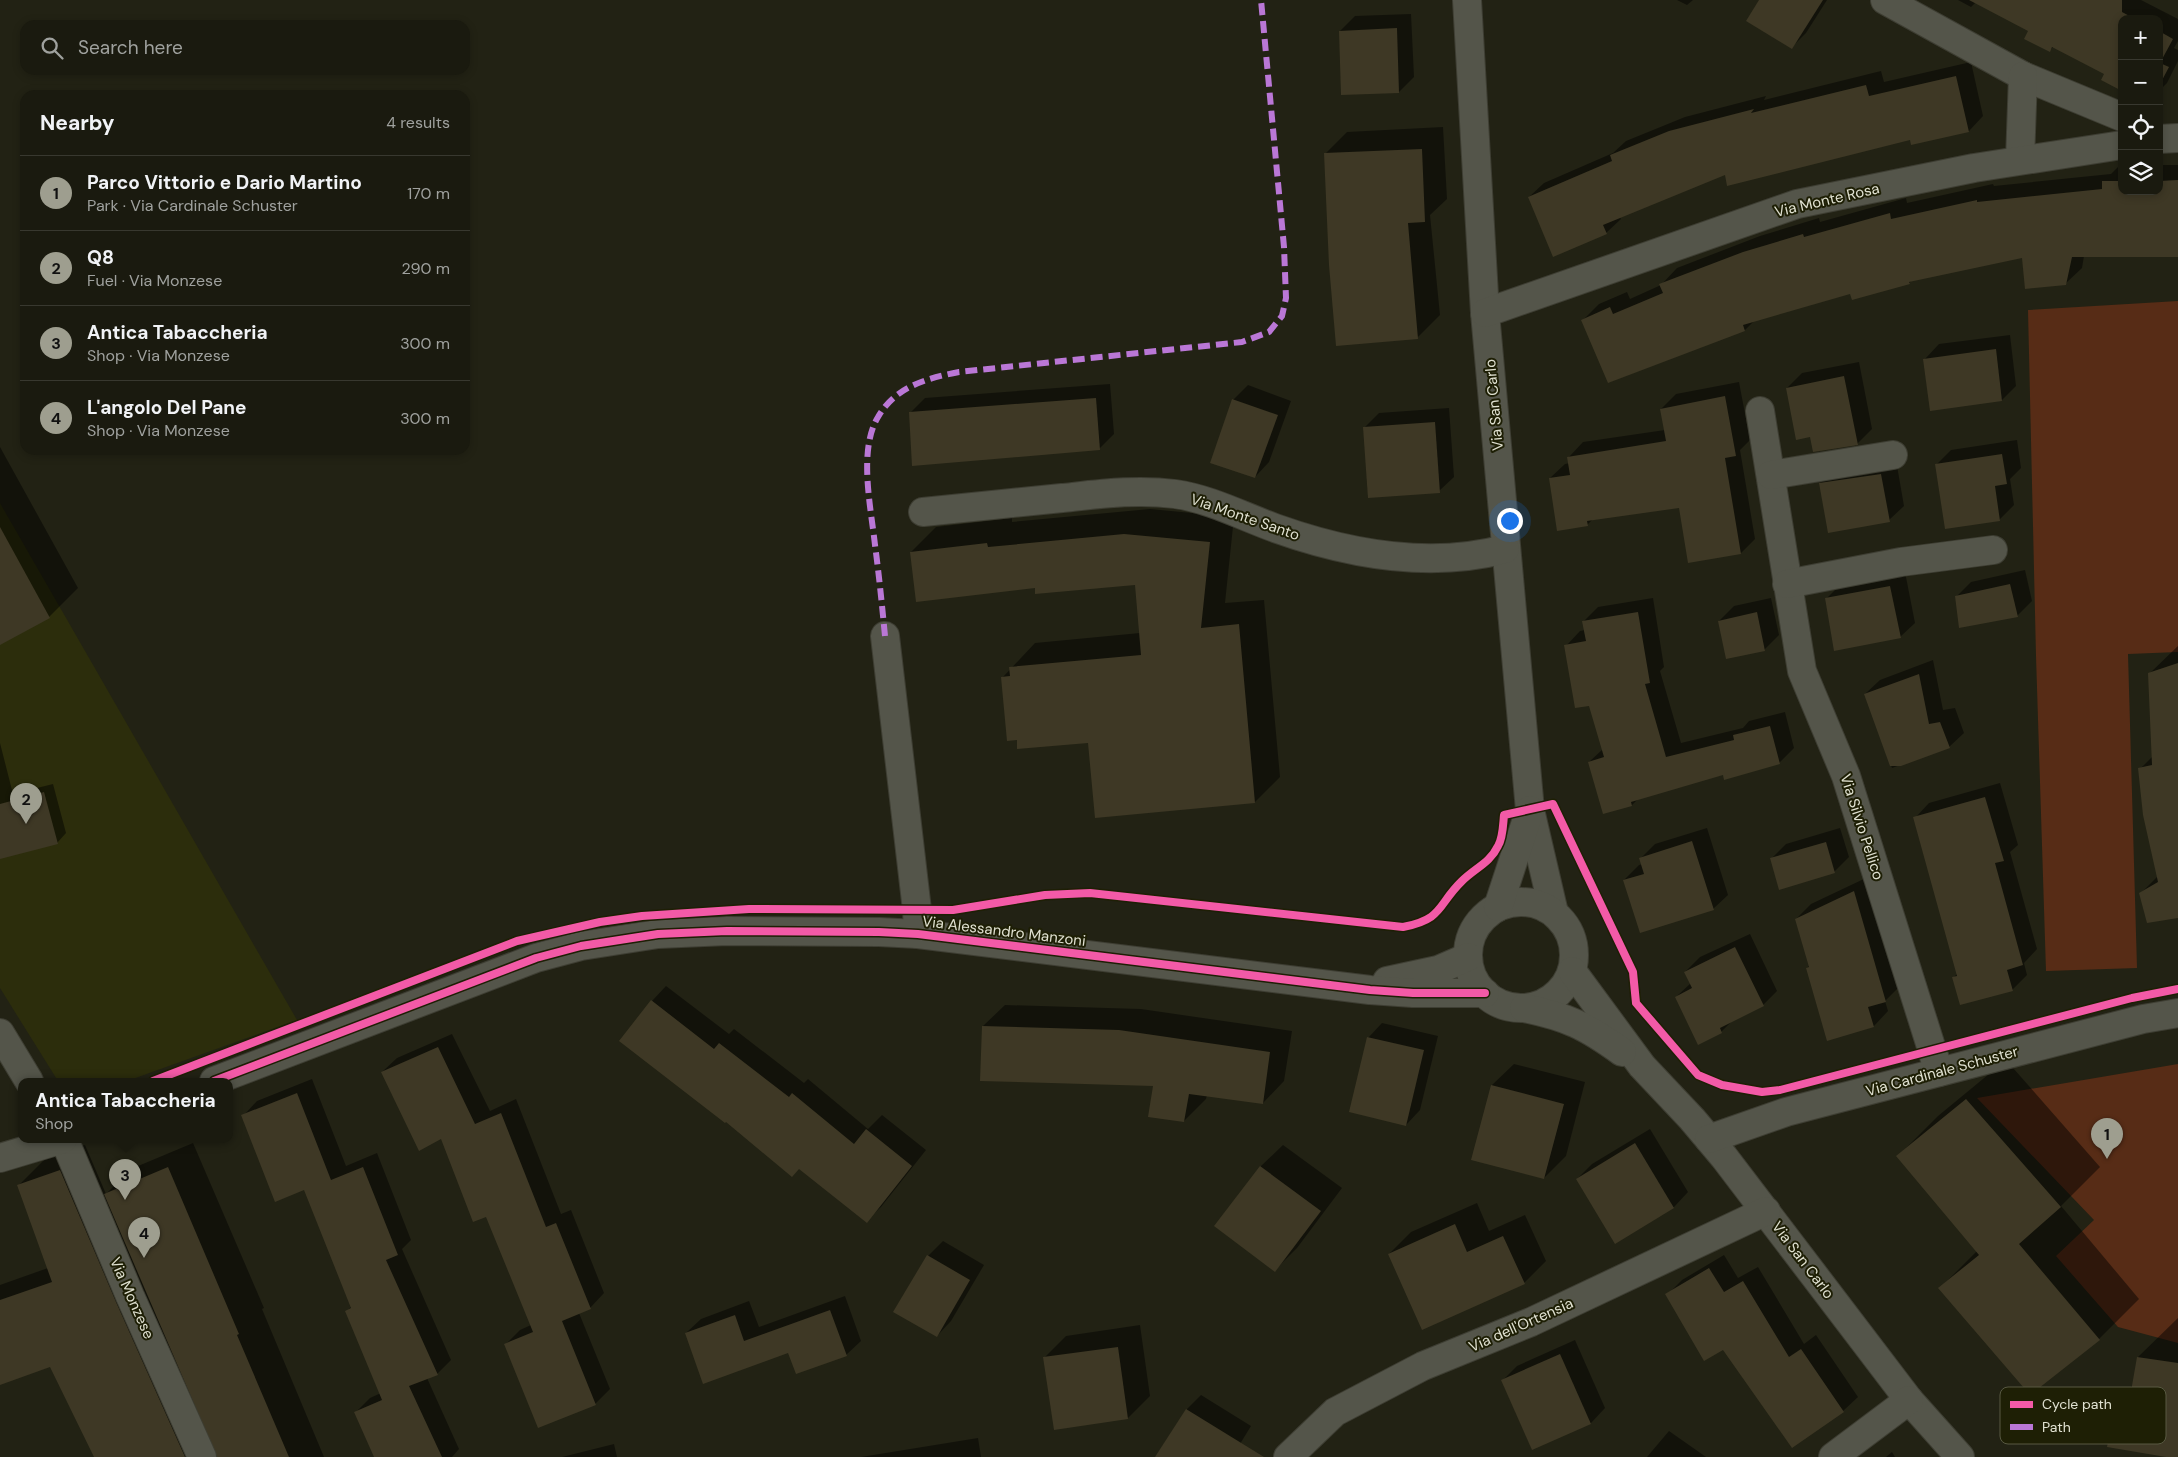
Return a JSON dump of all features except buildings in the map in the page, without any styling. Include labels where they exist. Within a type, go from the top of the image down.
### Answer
[{"type":"street","name":"Via San Carlo","points":[[1467,0],[1485,313],[1505,549],[1530,810],[1554,913]]},
{"type":"street","points":[[1885,0],[2023,76],[2118,115]]},
{"type":"street","points":[[2020,160],[2023,76]]},
{"type":"street","name":"Via Monte Rosa","points":[[1485,313],[1797,204],[2020,160],[2118,146]]},
{"type":"street","name":"Via Silvio Pellico","points":[[1760,411],[1802,671],[1846,776],[1939,1072]]},
{"type":"street","points":[[1770,475],[1893,455]]},
{"type":"street","name":"Via Monte Santo","points":[[923,512],[1108,493],[1153,492],[1194,497],[1299,536],[1371,553],[1432,558],[1474,556],[1505,549]]},
{"type":"street","points":[[1787,584],[1901,562],[1993,550]]},
{"type":"street","points":[[886,636],[917,910],[918,934]]},
{"type":"street","name":"Via San Carlo","points":[[1498,908],[1530,810]]},
{"type":"street","points":[[1516,902],[1538,905],[1554,913],[1563,921],[1574,949],[1572,971],[1561,990],[1553,998],[1542,1004],[1523,1008],[1511,1007],[1500,1003],[1485,993],[1472,974],[1468,957],[1469,946],[1476,927],[1489,913],[1516,902]]},
{"type":"street","name":"Via Alessandro Manzoni","points":[[222,1078],[536,958],[580,946],[625,938],[701,932],[839,931],[918,934],[1397,992],[1485,993]]},
{"type":"street","name":"Via Alessandro Manzoni","points":[[1341,985],[1387,981],[1422,974],[1468,957]]},
{"type":"street","name":"Via San Carlo","points":[[1572,971],[1642,1066],[1709,1139],[1909,1400],[1960,1457]]},
{"type":"street","name":"Via San Carlo","points":[[1523,1008],[1558,1016],[1585,1026],[1642,1066]]},
{"type":"street","name":"Via Cardinale Schuster","points":[[1709,1139],[1786,1112],[2143,1018],[2178,1013]]},
{"type":"street","points":[[0,1033],[27,1078]]},
{"type":"street","points":[[0,1158],[51,1143]]},
{"type":"street","name":"Via Monzese","points":[[66,1143],[130,1296],[202,1457]]},
{"type":"street","name":"Via dell'Ortensia","points":[[1288,1457],[1335,1412],[1423,1366],[1531,1322],[1766,1211]]},
{"type":"street","points":[[1833,1457],[1909,1400]]},
{"type":"shaded area","points":[[2178,301],[2178,652],[2128,654],[2137,968],[2046,971],[2028,310]]},
{"type":"shaded area","points":[[0,503],[297,1020],[135,1078],[56,1078],[0,988]]},
{"type":"shaded area","points":[[2178,1064],[2178,1343],[2118,1327],[2056,1256],[2094,1220],[1977,1098]]},
{"type":"marked path","points":[[885,636],[867,479],[867,462],[872,430],[878,417],[893,398],[924,381],[959,372],[1242,342],[1269,332],[1282,316],[1286,298],[1284,247],[1261,0]]},
{"type":"cycle path","points":[[161,1078],[517,941],[600,922],[642,916],[749,909],[953,910],[1045,895],[1090,893],[1403,927],[1416,924],[1433,915],[1462,881],[1491,857],[1500,843],[1504,815],[1553,804],[1633,972],[1636,1003],[1698,1075],[1722,1085],[1762,1092],[1780,1090],[2132,998],[2178,989]]},
{"type":"cycle path","points":[[222,1078],[536,958],[581,946],[658,934],[727,931],[918,934],[1370,990],[1413,993],[1485,993]]},
{"type":"place","name":"Q8","points":[[26,824]]},
{"type":"place","name":"Parco Vittorio e Dario Martino","points":[[2107,1159]]},
{"type":"place","name":"Antica Tabaccheria","points":[[125,1200]]},
{"type":"place","name":"L'angolo Del Pane","points":[[144,1258]]}]
